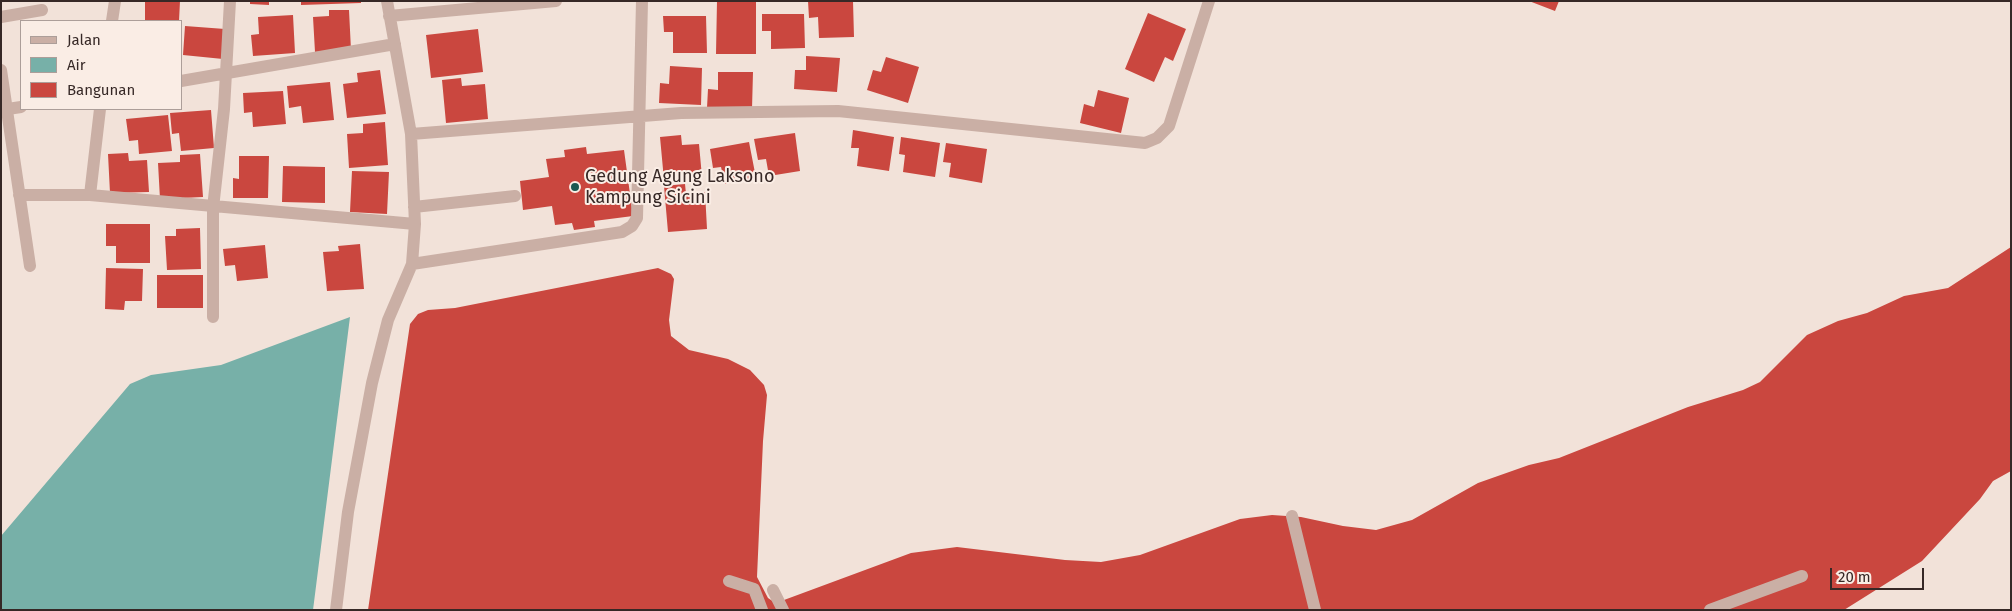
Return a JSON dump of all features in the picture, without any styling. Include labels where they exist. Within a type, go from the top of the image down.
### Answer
[{"type":"street","points":[[112,20],[115,1]]},
{"type":"street","points":[[213,317],[213,208],[226,72],[230,1]]},
{"type":"street","points":[[336,610],[348,512],[372,382],[388,320],[412,264],[415,224],[411,134],[387,1]]},
{"type":"street","points":[[389,16],[478,5],[556,1]]},
{"type":"street","points":[[412,264],[622,232],[632,226],[637,218],[642,1]]},
{"type":"street","points":[[411,134],[640,116],[838,111],[1145,143],[1157,138],[1169,126],[1209,1]]},
{"type":"street","points":[[1,17],[42,10]]},
{"type":"street","points":[[182,81],[395,44]]},
{"type":"street","points":[[1,70],[4,110],[30,266]]},
{"type":"street","points":[[4,110],[20,107]]},
{"type":"street","points":[[90,195],[100,110]]},
{"type":"street","points":[[18,195],[90,195],[213,208],[415,224]]},
{"type":"street","points":[[414,207],[515,196]]},
{"type":"street","points":[[1292,516],[1315,610]]},
{"type":"street","points":[[1710,610],[1802,576]]},
{"type":"street","points":[[729,581],[754,589],[762,610]]},
{"type":"street","points":[[773,590],[783,610]]},
{"type":"water","points":[[350,317],[313,610],[1,610],[1,536],[130,384],[151,375],[221,365]]},
{"type":"building","points":[[145,1],[180,1],[179,20],[145,20]]},
{"type":"building","points":[[250,1],[269,1],[269,5],[250,4]]},
{"type":"building","points":[[301,1],[361,1],[361,3],[301,5]]},
{"type":"building","points":[[717,1],[756,1],[756,54],[716,54]]},
{"type":"building","points":[[808,1],[853,1],[854,37],[819,38],[818,17],[809,18]]},
{"type":"building","points":[[1529,1],[1559,1],[1555,11]]},
{"type":"building","points":[[329,10],[349,10],[351,50],[315,52],[313,17],[329,16]]},
{"type":"building","points":[[1148,13],[1186,29],[1173,61],[1165,57],[1154,82],[1125,69]]},
{"type":"building","points":[[762,14],[804,14],[805,48],[771,49],[771,31],[762,31]]},
{"type":"building","points":[[293,15],[295,53],[253,56],[251,35],[259,34],[258,17]]},
{"type":"building","points":[[663,16],[706,16],[707,53],[673,53],[673,32],[664,32]]},
{"type":"building","points":[[185,26],[225,29],[223,59],[183,55]]},
{"type":"building","points":[[478,29],[483,72],[431,78],[426,35]]},
{"type":"building","points":[[806,56],[840,58],[837,92],[794,89],[795,70],[806,70]]},
{"type":"building","points":[[886,57],[919,67],[908,103],[867,90],[873,70],[881,72]]},
{"type":"building","points":[[670,66],[702,68],[701,105],[659,103],[660,83],[669,84]]},
{"type":"building","points":[[380,70],[386,114],[347,118],[343,84],[358,82],[357,73]]},
{"type":"building","points":[[718,72],[753,72],[752,109],[707,108],[708,89],[718,90]]},
{"type":"building","points":[[461,78],[462,86],[485,84],[488,119],[446,123],[442,80]]},
{"type":"building","points":[[330,82],[334,120],[303,123],[301,106],[289,108],[287,86]]},
{"type":"building","points":[[1098,90],[1129,98],[1121,133],[1080,123],[1084,104],[1094,107]]},
{"type":"building","points":[[283,91],[286,124],[253,127],[252,112],[244,113],[243,93]]},
{"type":"building","points":[[211,110],[214,148],[181,151],[179,133],[172,134],[170,113]]},
{"type":"building","points":[[168,115],[172,151],[139,154],[138,140],[129,141],[126,119]]},
{"type":"building","points":[[385,122],[388,165],[349,168],[347,134],[363,133],[363,124]]},
{"type":"building","points":[[853,130],[894,137],[889,171],[857,166],[859,148],[851,148]]},
{"type":"building","points":[[795,133],[800,171],[769,176],[766,159],[758,160],[754,139]]},
{"type":"building","points":[[681,135],[682,145],[699,144],[702,177],[664,180],[660,137]]},
{"type":"building","points":[[901,137],[940,143],[935,177],[903,172],[905,155],[899,154]]},
{"type":"building","points":[[749,142],[756,178],[725,184],[721,167],[713,168],[710,149]]},
{"type":"building","points":[[946,143],[987,149],[982,183],[949,177],[951,163],[943,162]]},
{"type":"building","name":"Gedung Agung Laksono Kampung Sicini","points":[[586,147],[587,154],[624,150],[633,216],[594,221],[595,227],[574,230],[572,223],[555,225],[552,206],[523,210],[520,181],[549,177],[546,159],[565,157],[564,150]]},
{"type":"building","points":[[128,153],[129,161],[147,160],[149,192],[110,193],[108,154]]},
{"type":"building","points":[[200,154],[203,197],[160,199],[158,163],[180,162],[180,155]]},
{"type":"building","points":[[239,156],[269,156],[268,198],[233,198],[233,178],[239,179]]},
{"type":"building","points":[[283,166],[325,167],[325,203],[282,202]]},
{"type":"building","points":[[352,171],[389,172],[387,214],[350,212]]},
{"type":"building","points":[[685,184],[686,194],[705,192],[707,229],[668,232],[664,186]]},
{"type":"building","points":[[106,224],[150,224],[150,263],[116,263],[116,246],[106,246]]},
{"type":"building","points":[[200,228],[201,269],[167,270],[165,236],[176,236],[176,229]]},
{"type":"building","points":[[360,244],[364,289],[327,291],[323,252],[339,251],[338,246]]},
{"type":"building","points":[[265,245],[268,278],[237,281],[235,265],[225,266],[223,249]]},
{"type":"building","points":[[2011,247],[2011,471],[1993,481],[1980,499],[1922,561],[1844,610],[368,610],[410,324],[418,314],[428,310],[455,308],[658,268],[671,274],[674,279],[669,320],[671,336],[689,350],[728,359],[750,370],[764,385],[767,395],[757,577],[768,598],[774,602],[911,553],[957,547],[1065,560],[1101,562],[1140,555],[1240,519],[1272,515],[1301,517],[1343,526],[1376,530],[1412,520],[1478,483],[1529,465],[1559,458],[1688,407],[1743,390],[1760,382],[1807,335],[1838,321],[1867,313],[1904,296],[1948,288]]},
{"type":"building","points":[[106,268],[143,269],[142,301],[125,301],[124,310],[105,309]]},
{"type":"building","points":[[157,275],[203,275],[203,308],[157,308]]},
{"type":"place","name":"Gedung Agung Laksono Kampung Sicini","points":[[575,187]]}]
